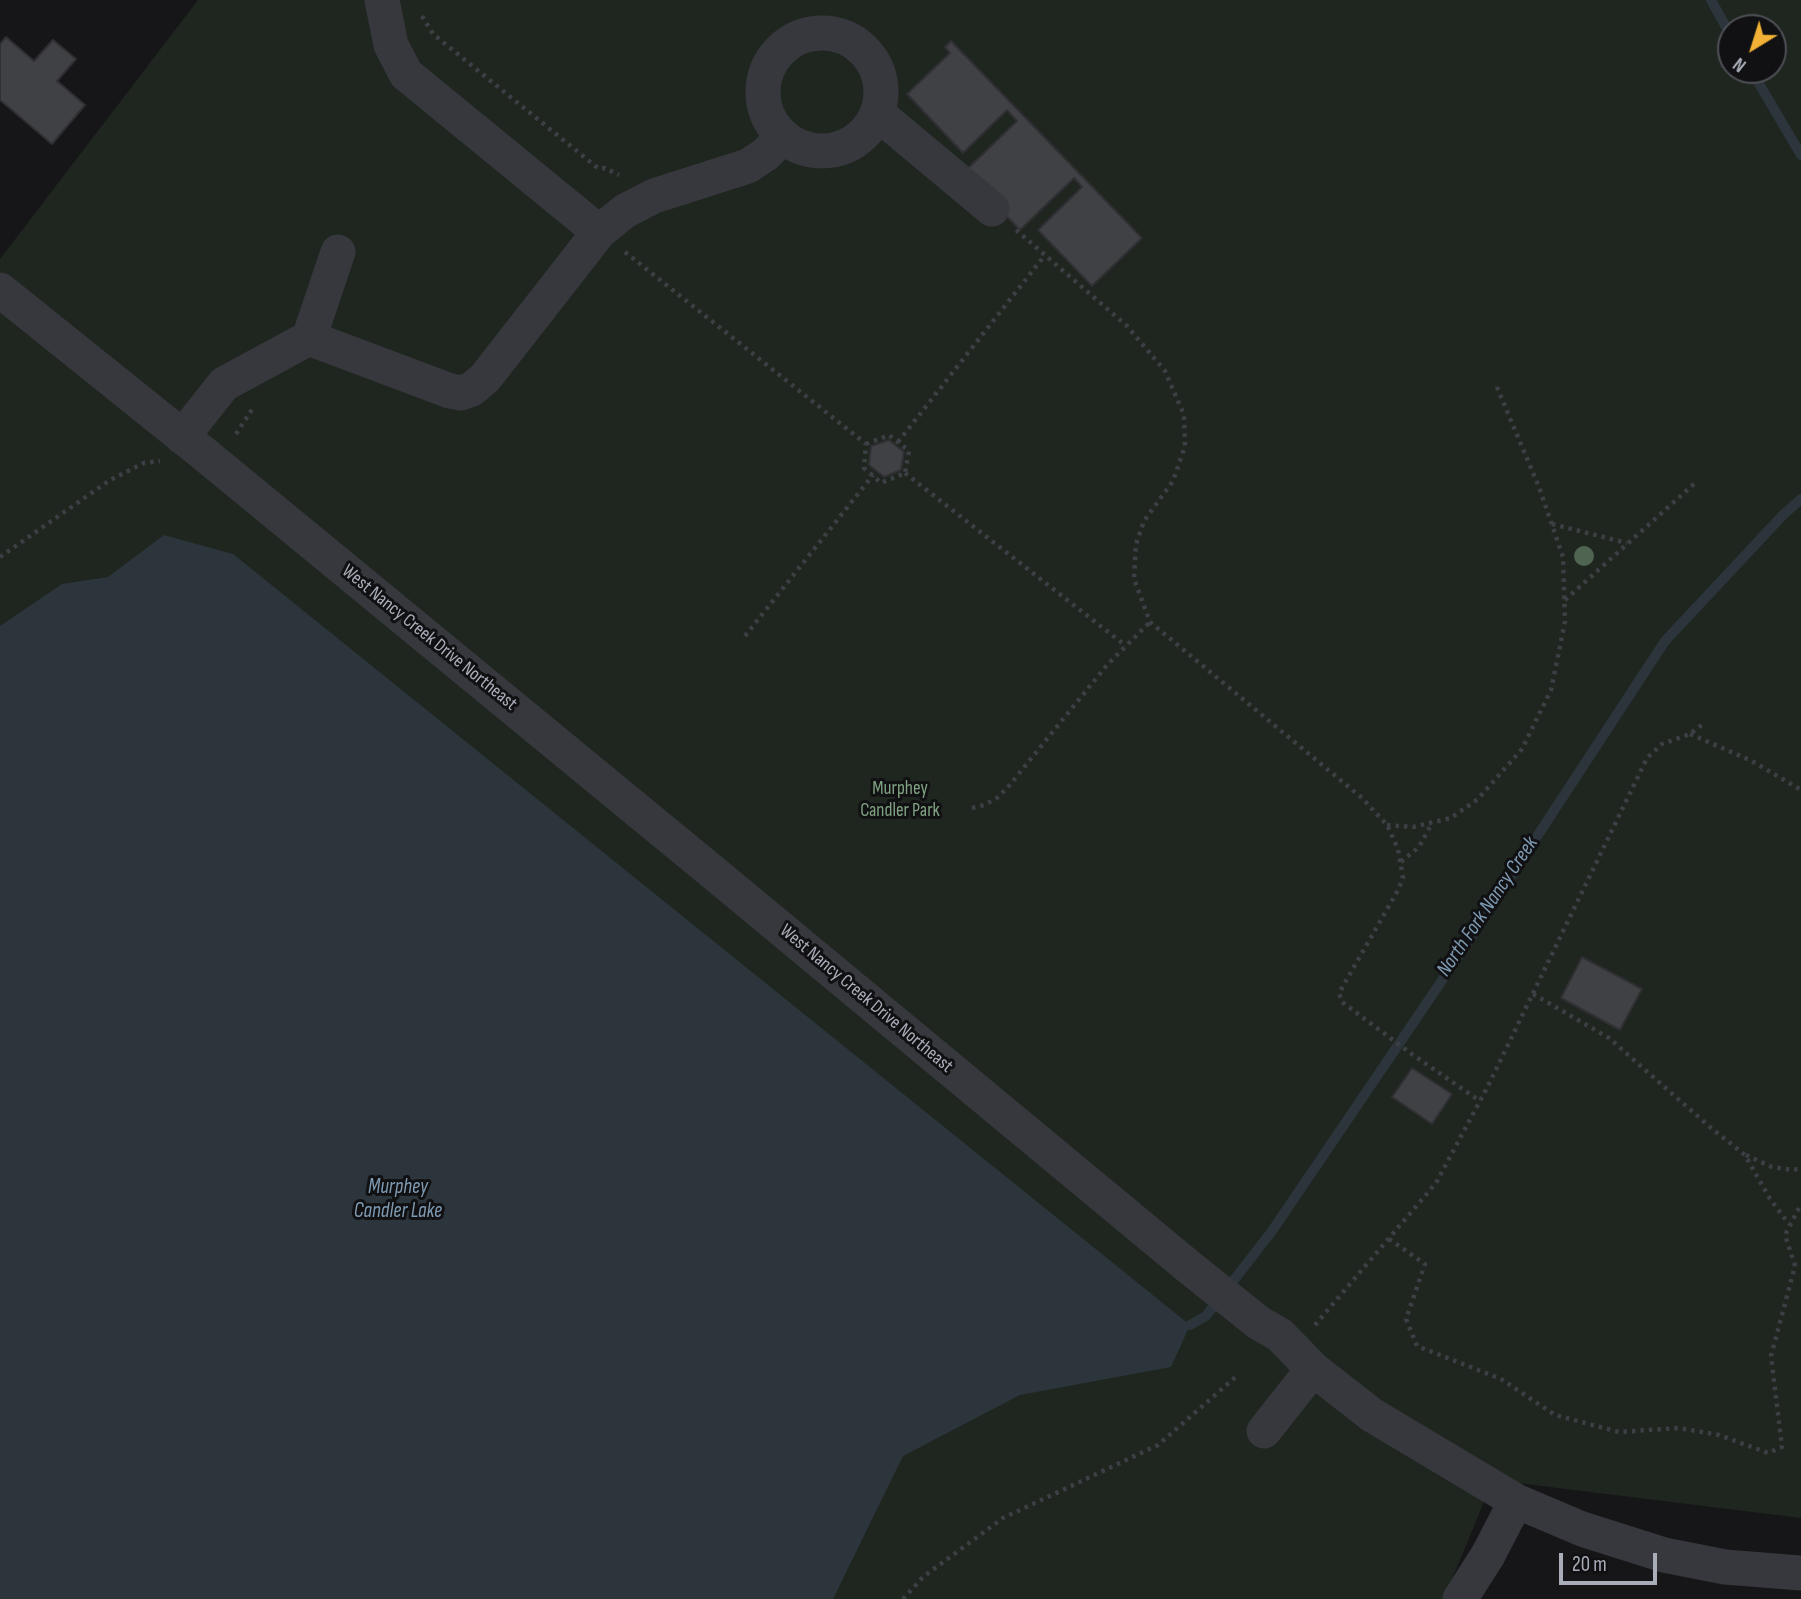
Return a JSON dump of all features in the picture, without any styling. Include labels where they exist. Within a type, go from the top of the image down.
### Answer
[{"type":"street","points":[[382,0],[391,45],[406,74],[599,232]]},
{"type":"street","points":[[829,33],[847,39],[863,49],[875,65],[881,85],[877,113],[872,124],[859,139],[841,148],[821,151],[801,147],[783,136],[771,122],[764,105],[763,86],[768,68],[778,52],[793,41],[810,34],[829,33]]},
{"type":"street","points":[[877,113],[992,209]]},
{"type":"street","points":[[310,338],[450,391],[461,393],[472,389],[485,378],[599,232],[625,211],[654,196],[748,166],[766,154],[783,136]]},
{"type":"street","points":[[173,449],[224,384],[310,338],[338,252]]},
{"type":"street","name":"West Nancy Creek Drive Northeast","points":[[0,290],[173,449],[651,821],[1189,1267],[1259,1323],[1280,1335],[1313,1369],[1372,1415],[1516,1501],[1582,1529],[1664,1555],[1725,1567],[1801,1573]]},
{"type":"street","points":[[1264,1431],[1313,1369]]},
{"type":"street","points":[[1460,1599],[1488,1555],[1516,1501]]},
{"type":"path","points":[[419,11],[433,34],[599,169],[605,168],[617,173],[624,181]]},
{"type":"path","points":[[992,209],[1127,326],[1165,371],[1184,415],[1185,446],[1173,481],[1144,522],[1136,544],[1134,579],[1150,622],[1178,648],[1362,798],[1387,825],[1398,849],[1402,878],[1397,892],[1339,993],[1342,1002],[1480,1101]]},
{"type":"path","points":[[599,232],[866,444]]},
{"type":"path","points":[[898,442],[1045,255]]},
{"type":"path","points":[[1387,825],[1413,827],[1451,818],[1478,799],[1522,749],[1551,690],[1565,622],[1563,556],[1539,487],[1496,385]]},
{"type":"path","points":[[866,444],[889,435],[909,451],[905,474]]},
{"type":"path","points":[[866,444],[864,468],[881,483],[905,474]]},
{"type":"path","points":[[0,557],[110,480],[173,449]]},
{"type":"path","points":[[905,474],[1126,646]]},
{"type":"path","points":[[746,636],[873,475]]},
{"type":"path","points":[[1564,601],[1695,483]]},
{"type":"path","points":[[1552,524],[1628,544]]},
{"type":"path","points":[[972,808],[984,805],[1008,787],[1107,664],[1150,622]]},
{"type":"path","points":[[1308,1333],[1436,1184],[1533,994],[1647,758],[1662,744],[1690,734],[1703,724]]},
{"type":"path","points":[[1690,734],[1752,761],[1801,790]]},
{"type":"path","points":[[1401,863],[1419,847],[1433,822]]},
{"type":"path","points":[[1533,994],[1609,1038],[1745,1155],[1772,1167],[1793,1170],[1801,1168]]},
{"type":"path","points":[[1745,1155],[1770,1199],[1789,1224]]},
{"type":"path","points":[[1389,1239],[1425,1264],[1406,1319],[1417,1346],[1501,1379],[1555,1415],[1619,1432],[1679,1428],[1718,1435],[1768,1453],[1782,1447],[1770,1356],[1795,1266],[1785,1235],[1801,1204]]},
{"type":"path","points":[[903,1599],[923,1577],[1003,1518],[1157,1445],[1239,1374]]},
{"type":"green space","name":"Murphey Candler Park","points":[[198,0],[1801,0],[1801,1518],[1493,1480],[1444,1599],[0,1599],[0,259]]},
{"type":"water","name":"Murphey Candler Lake","points":[[164,535],[233,554],[1190,1325],[1171,1367],[1020,1395],[903,1456],[833,1599],[0,1599],[0,626],[62,584],[108,577]]},
{"type":"building","points":[[6,37],[34,61],[53,40],[76,59],[57,81],[85,105],[52,144],[0,100],[0,44]]},
{"type":"building","points":[[951,41],[1142,238],[1092,286],[1038,230],[1082,187],[1074,178],[1020,230],[964,172],[1017,121],[1007,110],[963,153],[907,94],[950,53],[945,47]]},
{"type":"building","points":[[889,440],[904,452],[901,470],[884,477],[869,465],[871,446]]},
{"type":"building","points":[[1582,957],[1642,989],[1620,1030],[1561,998]]},
{"type":"building","points":[[1412,1068],[1452,1094],[1432,1124],[1392,1097]]},
{"type":"waterway","points":[[1711,0],[1719,14]]},
{"type":"waterway","points":[[1759,84],[1801,155]]},
{"type":"waterway","name":"North Fork Nancy Creek","points":[[1190,1325],[1206,1316],[1272,1231],[1466,945],[1665,641],[1801,499]]}]
